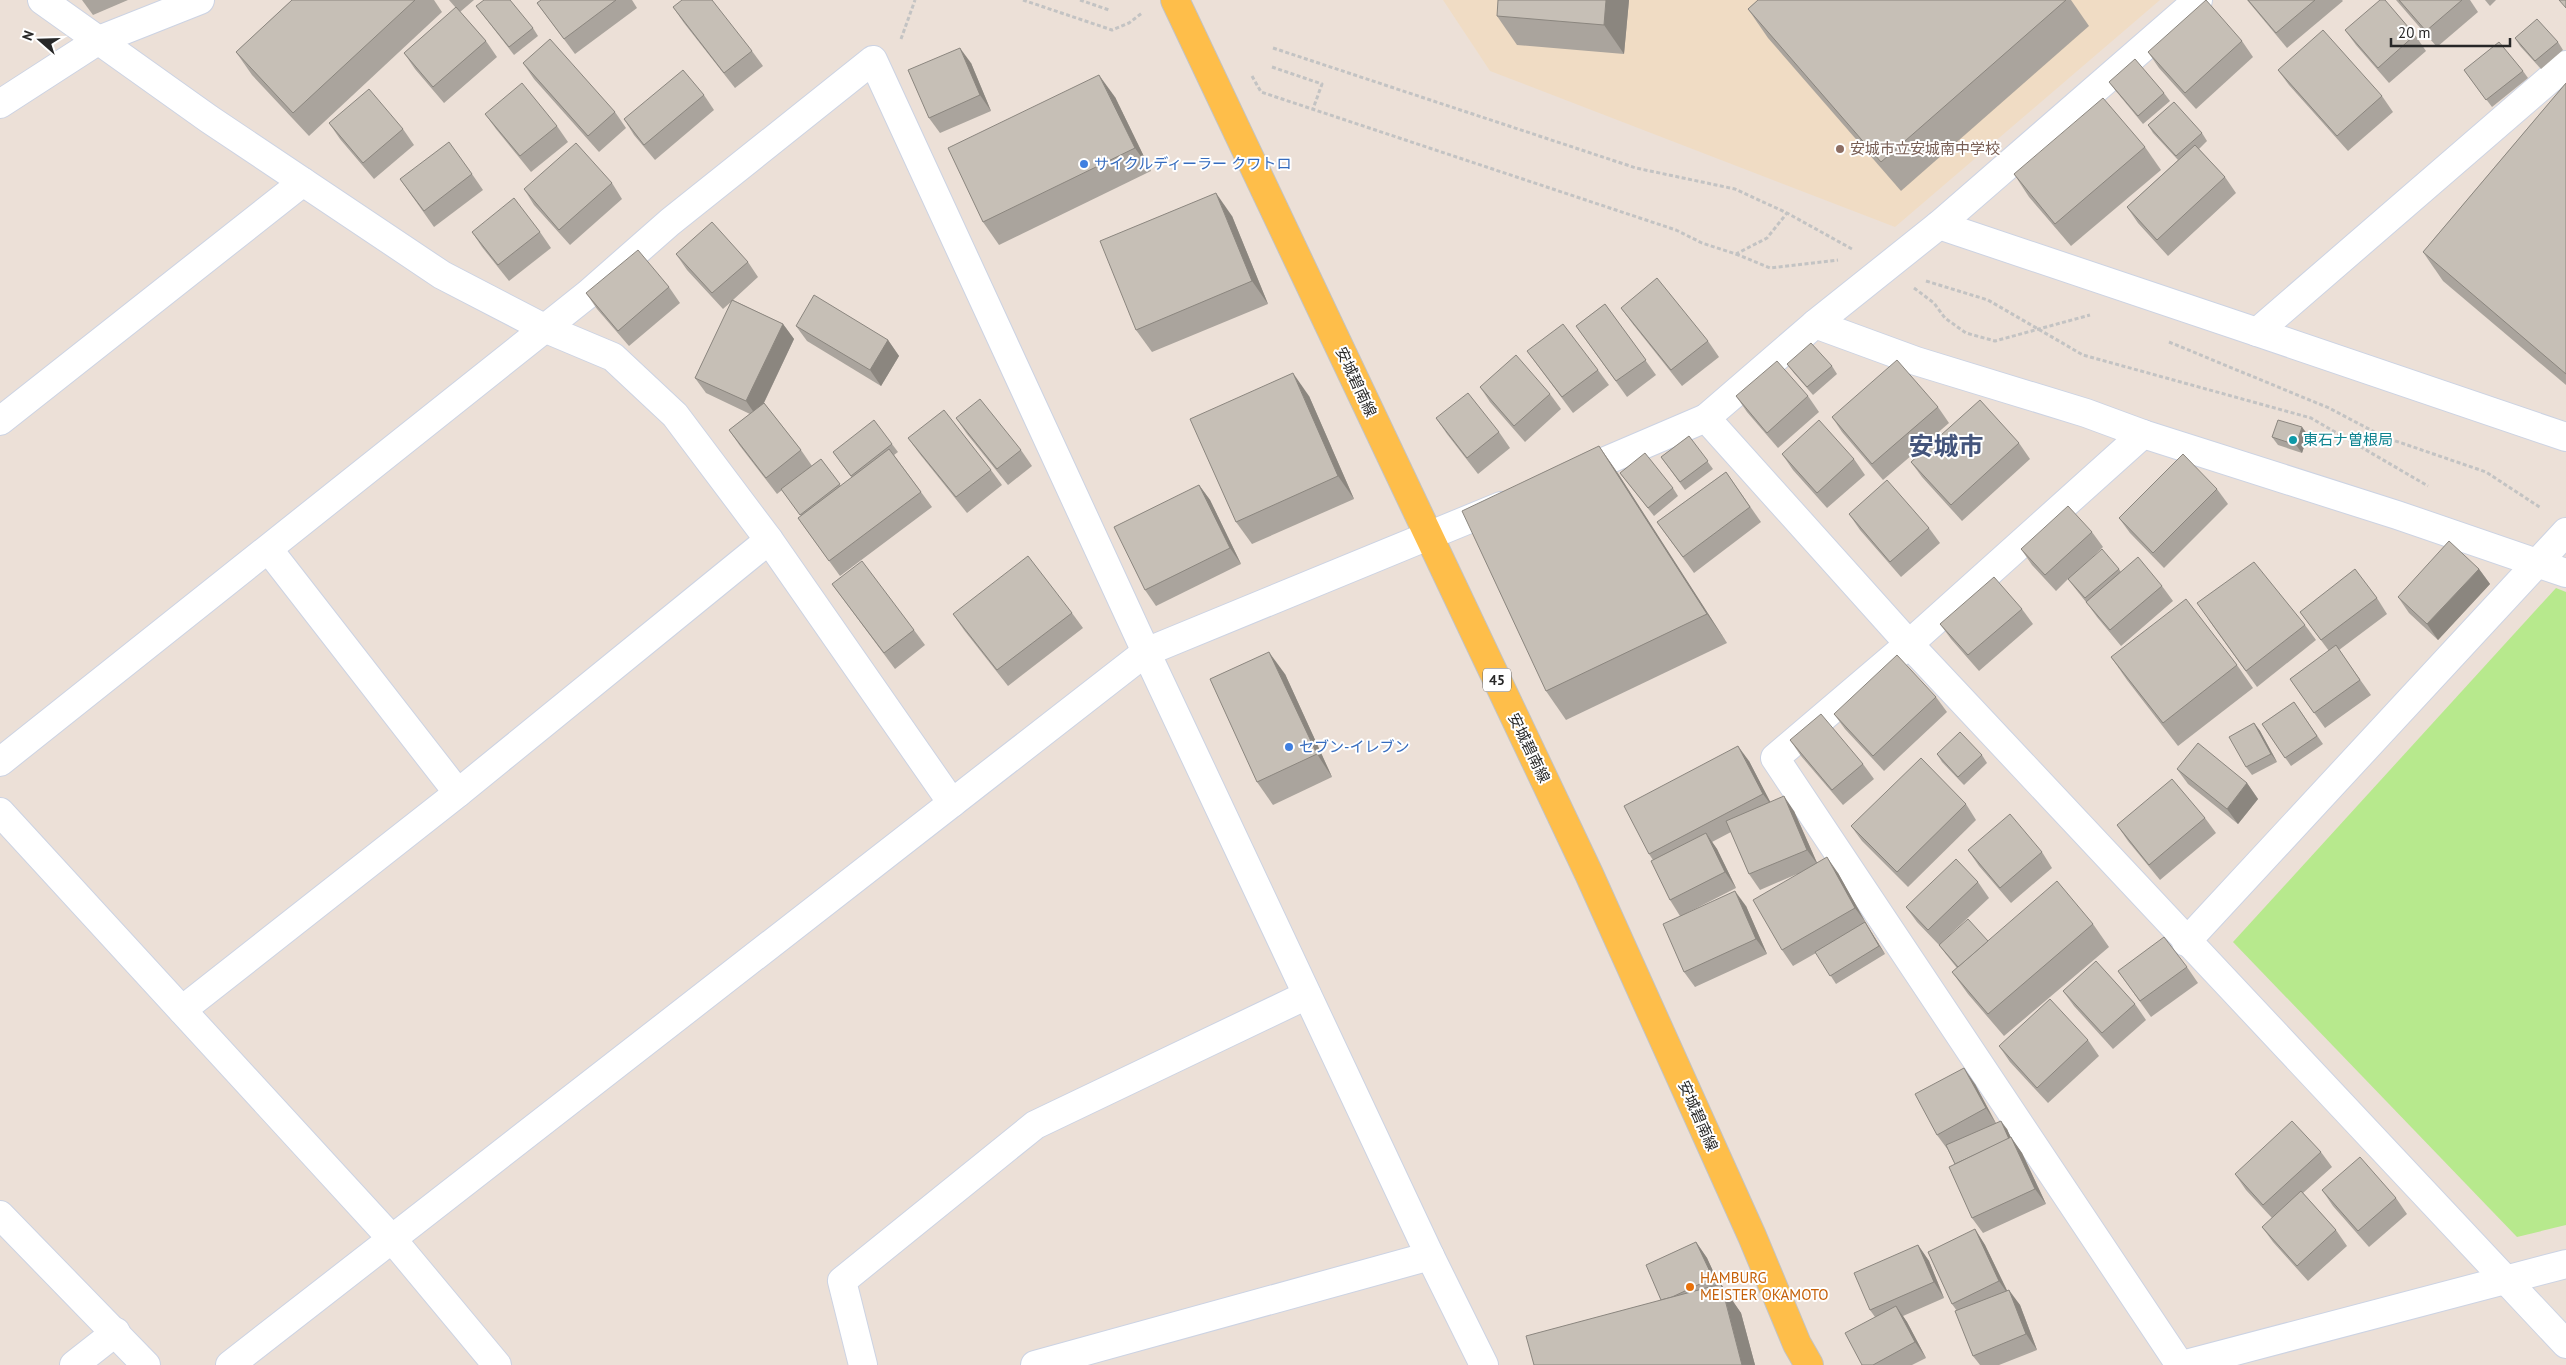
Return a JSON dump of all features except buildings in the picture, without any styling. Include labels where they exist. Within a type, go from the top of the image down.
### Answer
[{"type":"main road","name":"安城碧南線","points":[[1180,10],[1589,874],[1752,1236],[1797,1344],[1809,1365]]},
{"type":"street","points":[[42,0],[209,119],[442,275],[544,328],[613,357],[675,415],[769,540],[952,803]]},
{"type":"street","points":[[0,104],[99,40],[200,0]]},
{"type":"street","points":[[1554,483],[1706,418],[1814,324],[1939,225],[2198,0]]},
{"type":"street","points":[[0,762],[269,550],[588,294],[670,222],[873,60],[1146,652],[1430,1256],[1484,1365]]},
{"type":"street","points":[[2257,332],[2566,65]]},
{"type":"street","points":[[0,421],[303,182]]},
{"type":"street","points":[[1939,225],[2566,437]]},
{"type":"street","points":[[1814,324],[1916,361],[2086,413],[2143,434],[2397,515],[2566,573]]},
{"type":"street","points":[[1706,418],[1909,644],[2186,942],[2566,1344]]},
{"type":"street","points":[[2143,434],[1909,644],[1775,758],[2181,1365],[2566,1264]]},
{"type":"street","points":[[230,1365],[1146,652],[1527,495]]},
{"type":"street","points":[[2186,942],[2566,532]]},
{"type":"street","points":[[182,1010],[458,792],[769,540]]},
{"type":"street","points":[[269,550],[458,792]]},
{"type":"street","points":[[0,812],[392,1239],[497,1365]]},
{"type":"street","points":[[863,1365],[842,1281],[1035,1125],[1307,995]]},
{"type":"street","points":[[0,1215],[116,1332],[146,1365]]},
{"type":"street","points":[[1035,1365],[1430,1256]]},
{"type":"street","points":[[74,1365],[116,1332]]},
{"type":"path","points":[[1022,0],[1112,30],[1129,23],[1144,12],[1180,10]]},
{"type":"path","points":[[1041,6],[1043,0]]},
{"type":"path","points":[[1080,0],[1109,10]]},
{"type":"path","points":[[1272,67],[1322,84],[1313,109]]},
{"type":"path","points":[[1252,75],[1261,92],[1676,230],[1702,243],[1770,268],[1817,261],[1848,260],[1887,268],[1934,303],[1945,318],[1966,333],[1995,341],[2087,314],[2095,316]]},
{"type":"path","points":[[1736,254],[1767,238],[1787,213]]},
{"type":"path","points":[[2163,340],[2329,408],[2384,437],[2486,472],[2542,509]]},
{"type":"shaded area","name":"安城市立安城南中学校","points":[[1443,0],[2160,0],[1895,227],[1490,71]]},
{"type":"green space","points":[[2556,588],[2566,592],[2566,1225],[2517,1237],[2233,942]]},
{"type":"place","name":"安城市立安城南中学校","points":[[1840,149]]},
{"type":"place","name":"サイクルディーラー クワトロ","points":[[1084,164]]},
{"type":"place","name":"東石ナ曽根局","points":[[2293,440]]},
{"type":"place","name":"セブン-イレブン","points":[[1289,747]]},
{"type":"place","name":"HAMBURG MEISTER OKAMOTO","points":[[1690,1287]]},
{"type":"district","name":"安城市","points":[[1946,446]]}]
